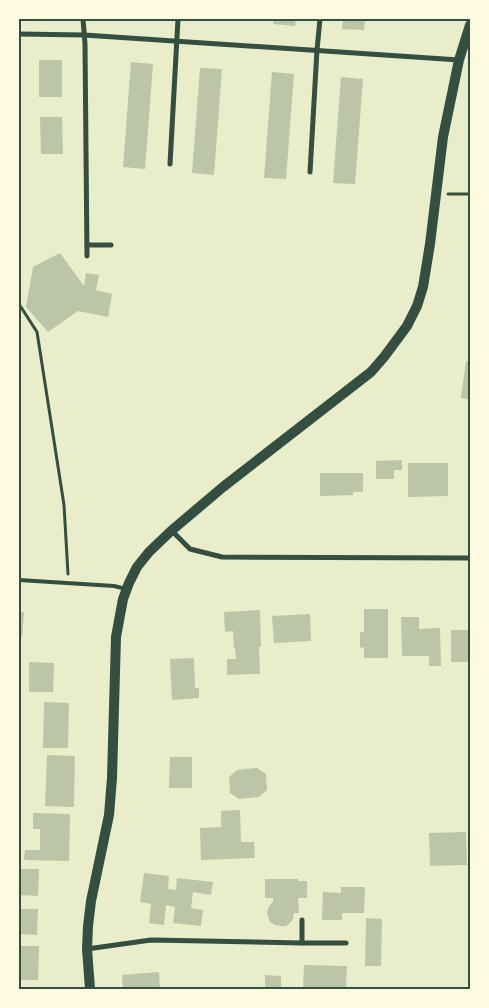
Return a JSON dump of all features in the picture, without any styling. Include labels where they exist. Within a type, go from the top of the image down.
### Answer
[{"type":"main road","points":[[90,989],[87,949],[88,926],[91,901],[109,815],[112,778],[116,637],[121,607],[127,589],[137,567],[149,552],[171,531],[370,372],[407,326],[418,306],[428,266],[443,137],[459,60],[470,25]]},
{"type":"street","points":[[83,19],[88,256]]},
{"type":"street","points":[[170,164],[178,19]]},
{"type":"street","points":[[310,172],[320,19]]},
{"type":"street","points":[[19,34],[84,35],[459,60]]},
{"type":"street","points":[[87,245],[111,245]]},
{"type":"street","points":[[171,531],[190,549],[222,556],[470,558]]},
{"type":"street","points":[[302,920],[302,943]]},
{"type":"street","points":[[87,949],[151,940],[346,943]]},
{"type":"lane","points":[[19,580],[68,582],[127,589]]},
{"type":"path","points":[[436,194],[470,194]]},
{"type":"path","points":[[19,304],[37,332],[64,505],[68,582]]},
{"type":"building","points":[[274,19],[296,19],[295,26],[273,24]]},
{"type":"building","points":[[343,19],[365,19],[364,30],[342,29]]},
{"type":"building","points":[[39,60],[62,60],[62,97],[39,97]]},
{"type":"building","points":[[131,62],[153,64],[145,169],[123,167]]},
{"type":"building","points":[[200,68],[222,69],[214,175],[192,173]]},
{"type":"building","points":[[272,72],[294,74],[286,179],[264,178]]},
{"type":"building","points":[[341,77],[363,79],[355,184],[333,183]]},
{"type":"building","points":[[40,117],[62,117],[63,154],[41,154]]},
{"type":"building","points":[[60,253],[84,286],[86,273],[99,275],[96,290],[112,294],[108,317],[78,311],[48,332],[26,307],[33,267]]},
{"type":"building","points":[[466,361],[470,362],[470,400],[461,398]]},
{"type":"building","points":[[402,460],[402,470],[394,470],[394,479],[376,479],[376,461]]},
{"type":"building","points":[[408,463],[448,463],[448,496],[408,497]]},
{"type":"building","points":[[320,473],[363,473],[363,492],[353,492],[353,495],[320,496]]},
{"type":"building","points":[[364,609],[388,609],[388,658],[364,658],[364,647],[360,648],[360,632],[364,632]]},
{"type":"building","points":[[260,610],[260,674],[227,675],[227,659],[236,659],[233,631],[225,632],[224,612]]},
{"type":"building","points":[[19,612],[24,612],[22,637],[19,637]]},
{"type":"building","points":[[310,614],[311,641],[274,643],[272,616]]},
{"type":"building","points":[[401,617],[419,617],[419,629],[440,628],[441,666],[429,666],[429,656],[402,656]]},
{"type":"building","points":[[451,630],[470,630],[470,662],[451,662]]},
{"type":"building","points":[[194,658],[195,688],[199,688],[199,698],[172,700],[170,659]]},
{"type":"building","points":[[29,662],[54,663],[53,692],[29,692]]},
{"type":"building","points":[[44,702],[69,703],[68,748],[43,748]]},
{"type":"building","points":[[47,755],[75,756],[74,807],[45,806]]},
{"type":"building","points":[[170,757],[192,757],[192,788],[169,788]]},
{"type":"building","points":[[257,768],[266,774],[267,790],[259,797],[239,799],[230,793],[229,777],[237,770]]},
{"type":"building","points":[[240,810],[241,842],[254,842],[255,858],[201,860],[200,828],[221,827],[221,811]]},
{"type":"building","points":[[33,813],[70,814],[69,861],[24,860],[25,850],[40,850],[40,829],[33,829]]},
{"type":"building","points":[[466,832],[467,865],[430,866],[429,833]]},
{"type":"building","points":[[19,869],[39,869],[38,896],[19,895]]},
{"type":"building","points":[[144,873],[169,876],[168,889],[176,890],[177,878],[213,882],[211,895],[193,892],[191,908],[203,910],[201,926],[173,923],[175,907],[166,905],[164,925],[149,923],[151,904],[140,902]]},
{"type":"building","points":[[265,879],[298,879],[298,881],[307,881],[307,898],[298,898],[299,913],[294,913],[293,919],[286,926],[275,925],[270,922],[267,911],[273,902],[273,898],[265,898]]},
{"type":"building","points":[[341,887],[365,887],[364,913],[342,913],[342,920],[322,920],[323,892],[341,893]]},
{"type":"building","points":[[19,909],[38,909],[37,935],[19,934]]},
{"type":"building","points":[[366,918],[382,919],[381,966],[365,966]]},
{"type":"building","points":[[19,946],[39,946],[38,980],[19,980]]},
{"type":"building","points":[[304,965],[347,966],[346,989],[303,989]]},
{"type":"building","points":[[159,972],[160,989],[123,989],[122,975]]},
{"type":"building","points":[[265,975],[281,976],[281,989],[265,989]]},
{"type":"building","points":[[19,987],[52,987],[52,989],[19,989]]}]
